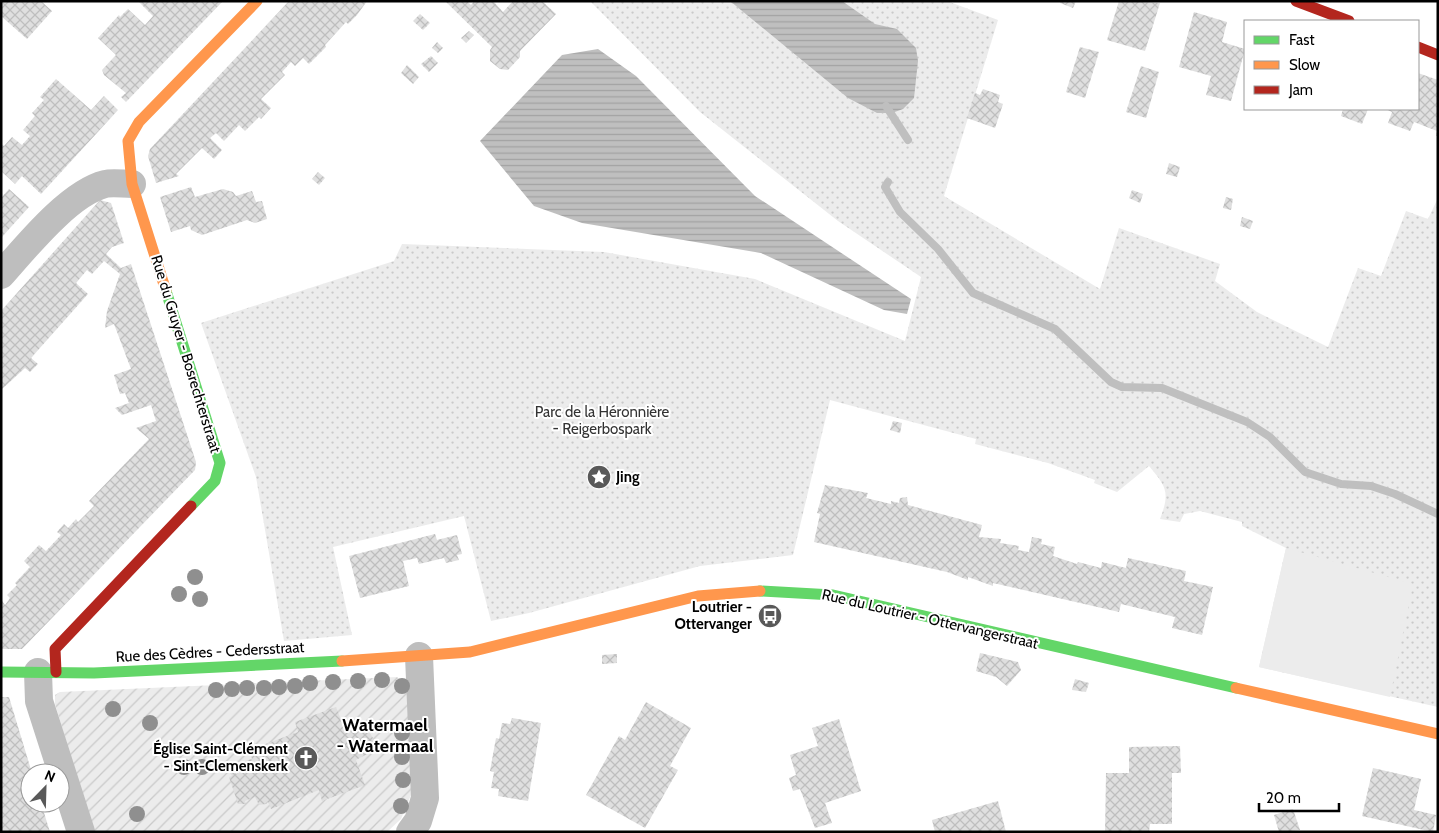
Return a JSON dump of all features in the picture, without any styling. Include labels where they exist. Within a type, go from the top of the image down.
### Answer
[{"type":"street","name":"Rue du Gruyer - Bosrechterstraat","points":[[81,832],[39,701],[47,672],[56,649],[216,481],[220,463],[132,184],[128,141],[132,132],[257,1]]},
{"type":"street","points":[[1296,1],[1346,20]]},
{"type":"street","points":[[1419,47],[1438,55]]},
{"type":"street","points":[[1,275],[53,217],[93,189],[106,184],[132,184]]},
{"type":"street","name":"Rue du Loutrier - Ottervangerstraat","points":[[420,656],[470,652],[707,594],[737,591],[796,591],[833,595],[1438,734]]},
{"type":"street","points":[[410,832],[418,821],[425,798],[420,656]]},
{"type":"street","name":"Rue des Cèdres - Cedersstraat","points":[[1,672],[94,673],[420,656]]},
{"type":"green space","name":"Parc de la Héronnière - Reigerbospark","points":[[590,1],[947,1],[998,20],[944,196],[1100,289],[1119,228],[1220,264],[1215,281],[1257,312],[1328,347],[1358,268],[1381,276],[1406,211],[1428,219],[1438,198],[1438,707],[1259,667],[1286,548],[1242,526],[1242,522],[1200,511],[1184,514],[1180,522],[1160,519],[1165,503],[1165,491],[1160,479],[1149,466],[1117,492],[1094,483],[1095,480],[1048,463],[975,444],[976,439],[830,400],[793,555],[700,566],[529,613],[491,621],[464,516],[333,547],[352,635],[284,641],[256,477],[201,323],[394,261],[402,244],[604,252],[755,279],[905,341],[921,277],[838,221],[700,112]]},
{"type":"green space","points":[[1286,548],[1413,584],[1390,697],[1259,667]]},
{"type":"green space","points":[[397,677],[406,686],[409,696],[411,795],[401,819],[387,832],[93,832],[55,704],[55,695],[60,692]]},
{"type":"shaded area","points":[[730,1],[842,1],[875,24],[897,29],[916,48],[918,61],[914,98],[903,109],[892,113],[877,113],[848,98]]},
{"type":"shaded area","points":[[598,49],[636,76],[755,196],[911,299],[907,314],[884,310],[761,253],[582,223],[534,206],[480,141],[562,55]]},
{"type":"building","points":[[1,1],[41,1],[52,11],[27,39],[1,16]]},
{"type":"building","points":[[138,1],[223,1],[126,102],[121,97],[126,93],[104,75],[102,70],[116,55],[98,38],[119,15],[120,17],[128,9],[145,25],[153,16]]},
{"type":"building","points":[[289,1],[367,1],[357,15],[348,24],[346,22],[325,45],[326,47],[309,64],[303,58],[295,66],[291,62],[282,72],[285,75],[261,99],[271,108],[261,119],[259,117],[245,131],[239,125],[224,141],[216,133],[210,138],[222,150],[214,159],[202,148],[176,174],[179,176],[156,183],[148,156],[150,149]]},
{"type":"building","points":[[445,1],[467,1],[471,5],[474,1],[493,1],[503,12],[513,1],[542,1],[556,14],[520,51],[520,57],[508,70],[500,69],[490,61],[490,50],[492,47]]},
{"type":"building","points":[[1060,1],[1076,1],[1073,8],[1060,3]]},
{"type":"building","points":[[1119,1],[1160,3],[1145,51],[1107,40]]},
{"type":"building","points":[[1194,12],[1227,22],[1222,42],[1244,49],[1231,101],[1206,95],[1211,76],[1179,67]]},
{"type":"building","points":[[420,14],[430,23],[423,30],[413,21]]},
{"type":"building","points":[[469,31],[474,35],[466,43],[461,38]]},
{"type":"building","points":[[437,42],[443,48],[438,53],[432,48]]},
{"type":"building","points":[[1080,47],[1099,52],[1085,98],[1066,92]]},
{"type":"building","points":[[431,56],[438,63],[429,72],[421,64]]},
{"type":"building","points":[[407,65],[419,77],[413,84],[401,73]]},
{"type":"building","points":[[1141,66],[1159,72],[1146,118],[1126,112]]},
{"type":"building","points":[[1419,73],[1438,80],[1438,136],[1436,136],[1437,131],[1414,122],[1410,131],[1388,123],[1392,112],[1387,110],[1419,110]]},
{"type":"building","points":[[56,79],[91,110],[104,96],[118,110],[41,194],[22,176],[15,184],[1,171],[1,144],[4,146],[12,137],[22,145],[30,136],[23,130],[35,116],[32,113],[44,100],[40,97]]},
{"type":"building","points":[[983,89],[1000,95],[998,102],[1003,104],[995,128],[967,118],[975,93],[980,95]]},
{"type":"building","points":[[1343,110],[1368,110],[1362,124],[1341,116]]},
{"type":"building","points":[[1169,163],[1180,167],[1177,177],[1166,174]]},
{"type":"building","points":[[318,172],[325,178],[319,185],[312,179]]},
{"type":"building","points":[[191,187],[195,197],[223,189],[233,192],[236,196],[252,191],[256,202],[262,201],[267,219],[255,223],[247,220],[202,235],[191,230],[190,226],[171,232],[160,197]]},
{"type":"building","points":[[9,189],[29,207],[1,238],[1,198]]},
{"type":"building","points":[[1132,190],[1143,194],[1140,203],[1129,198]]},
{"type":"building","points":[[1226,197],[1233,199],[1231,210],[1223,208]]},
{"type":"building","points":[[100,200],[111,203],[124,243],[112,247],[106,254],[121,268],[131,264],[196,462],[195,470],[22,649],[1,649],[1,599],[5,605],[10,598],[7,595],[30,567],[24,561],[39,545],[46,551],[61,535],[57,532],[64,524],[68,528],[76,519],[78,522],[94,506],[89,501],[149,439],[136,428],[156,421],[151,405],[122,415],[115,408],[129,403],[125,393],[120,394],[114,375],[131,369],[114,324],[105,328],[107,311],[120,274],[104,261],[92,274],[87,270],[76,283],[88,294],[31,358],[38,364],[30,372],[25,368],[1,390],[1,311]]},
{"type":"building","points":[[1242,217],[1253,221],[1250,229],[1240,226]]},
{"type":"building","points":[[893,421],[902,423],[900,433],[890,430]]},
{"type":"building","points":[[825,485],[868,493],[866,498],[891,504],[891,501],[899,503],[900,498],[907,497],[908,505],[982,525],[979,537],[1001,539],[1000,543],[1019,546],[1018,550],[1029,552],[1032,537],[1042,539],[1041,544],[1055,547],[1053,556],[1077,564],[1078,562],[1101,568],[1102,562],[1126,568],[1128,558],[1186,571],[1184,581],[1213,587],[1202,635],[1172,628],[1175,617],[1121,604],[1119,612],[993,583],[993,586],[968,577],[968,580],[947,572],[814,542],[820,514],[817,513]]},
{"type":"building","points":[[435,534],[437,540],[457,535],[462,554],[457,555],[459,560],[446,563],[444,558],[419,564],[417,558],[403,561],[409,586],[360,598],[349,556]]},
{"type":"building","points":[[980,653],[1018,662],[1021,670],[1007,686],[996,677],[976,671]]},
{"type":"building","points":[[617,654],[617,663],[602,664],[602,655]]},
{"type":"building","points":[[1075,679],[1089,683],[1086,692],[1072,690]]},
{"type":"building","points":[[1,697],[9,697],[29,763],[20,763],[20,813],[44,813],[50,832],[1,832]]},
{"type":"building","points":[[646,702],[691,728],[670,766],[678,770],[645,828],[586,795],[619,736],[625,740]]},
{"type":"building","name":"Église Saint-Clément - Sint-Clemenskerk","points":[[336,707],[346,732],[355,728],[363,729],[370,733],[373,738],[373,746],[369,753],[356,760],[365,785],[322,801],[319,790],[271,809],[268,802],[259,805],[255,797],[245,801],[246,804],[238,804],[229,777],[232,776],[230,773],[235,771],[236,774],[246,770],[243,767],[245,761],[252,759],[249,750],[298,732],[295,722]]},
{"type":"building","points":[[512,718],[541,723],[528,801],[498,796],[499,789],[491,788],[494,772],[490,771],[496,738],[499,739],[502,723],[510,724]]},
{"type":"building","points":[[839,719],[861,791],[825,803],[832,823],[815,828],[800,789],[793,791],[789,778],[796,775],[790,755],[818,746],[812,728]]},
{"type":"building","points":[[1180,746],[1181,773],[1172,773],[1172,824],[1150,824],[1149,832],[1105,832],[1106,773],[1129,773],[1129,747]]},
{"type":"building","points":[[1373,768],[1421,779],[1414,810],[1436,815],[1433,832],[1362,816]]},
{"type":"building","points":[[998,801],[1006,832],[935,832],[932,820]]},
{"type":"building","points":[[1293,809],[1300,830],[1279,832],[1274,815]]},
{"type":"waterway","points":[[886,106],[908,140]]},
{"type":"waterway","points":[[888,182],[885,187],[900,212],[938,249],[973,293],[1055,329],[1111,382],[1122,387],[1162,388],[1247,422],[1270,437],[1305,472],[1341,484],[1371,486],[1395,494],[1438,514]]},
{"type":"traffic: fast","points":[[166,291],[220,463],[215,481],[191,506]]},
{"type":"traffic: fast","points":[[760,591],[833,595],[1236,688]]},
{"type":"traffic: fast","points":[[1,672],[94,673],[342,661]]},
{"type":"traffic: slow","points":[[166,291],[132,184],[128,141],[139,122],[257,1]]},
{"type":"traffic: slow","points":[[342,661],[470,652],[698,596],[760,591]]},
{"type":"traffic: slow","points":[[1236,688],[1438,734]]},
{"type":"traffic: jam","points":[[1296,1],[1346,20]]},
{"type":"traffic: jam","points":[[1419,47],[1438,55]]},
{"type":"traffic: jam","points":[[56,672],[55,649],[191,506]]},
{"type":"place","name":"Jing","points":[[599,477]]},
{"type":"place","name":"Loutrier - Ottervanger","points":[[770,616]]},
{"type":"place","name":"Église Saint-Clément - Sint-Clemenskerk","points":[[306,758]]},
{"type":"district","name":"Watermael - Watermaal","points":[[385,735]]}]
